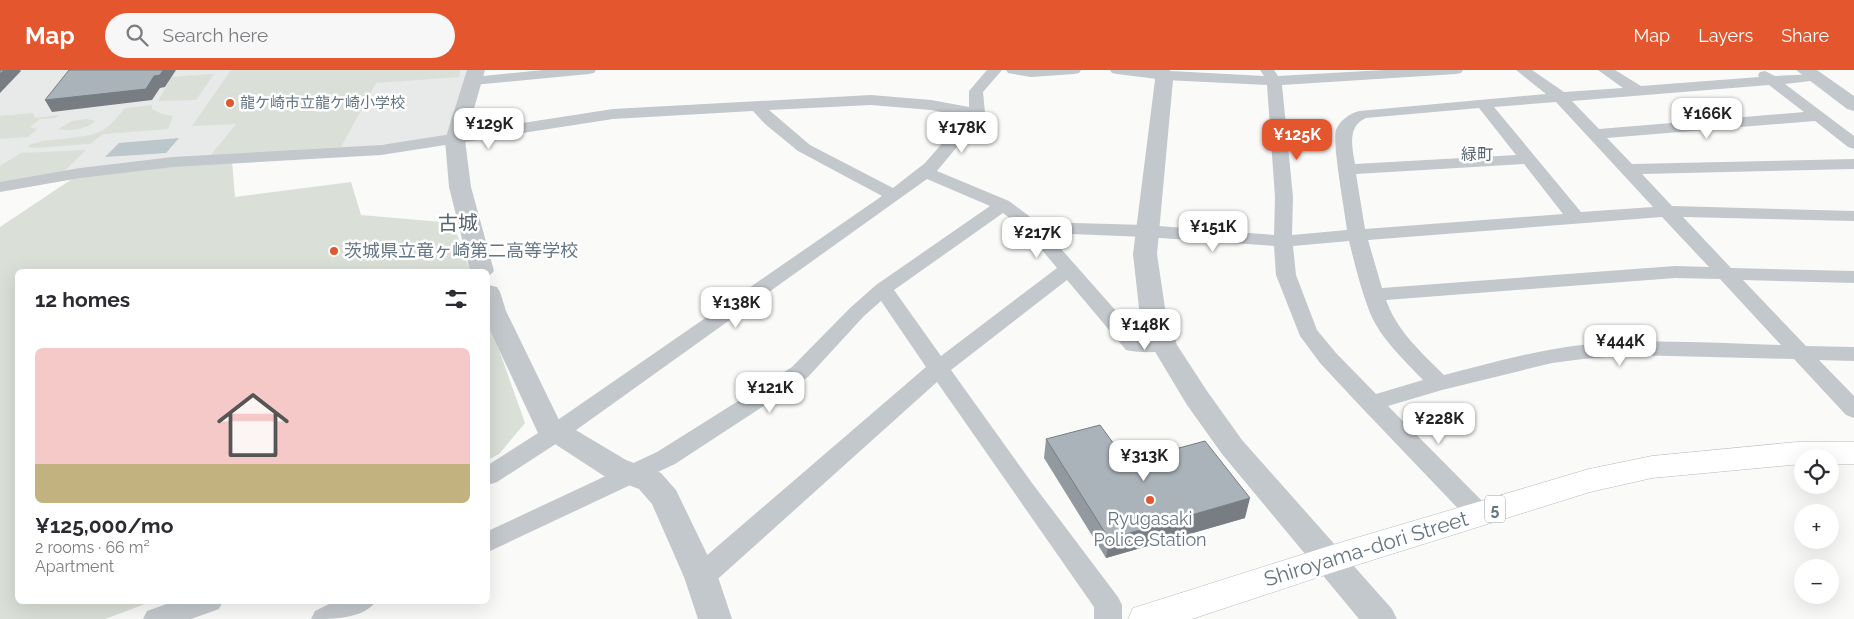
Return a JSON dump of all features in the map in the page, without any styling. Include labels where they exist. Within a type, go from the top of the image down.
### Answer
[{"type":"main road","name":"Shiroyama-dori Street","points":[[1146,619],[1479,514],[1589,481],[1652,466],[1797,453],[1854,453]]},
{"type":"street","points":[[481,269],[460,187],[455,140],[474,76],[589,70]]},
{"type":"street","points":[[490,475],[557,432],[894,196],[925,172],[977,113],[976,90],[995,70]]},
{"type":"street","points":[[1013,70],[1031,73],[1074,70]]},
{"type":"street","points":[[1117,70],[1270,76],[1456,70]]},
{"type":"street","points":[[1523,70],[1559,96],[1854,410]]},
{"type":"street","points":[[1605,70],[1636,90]]},
{"type":"street","points":[[1758,70],[1854,144]]},
{"type":"street","points":[[1162,73],[1164,80],[1146,231],[1145,254],[1152,308],[1164,344],[1197,398],[1232,447],[1380,619]]},
{"type":"street","points":[[1439,384],[1401,344],[1381,314],[1374,296],[1357,235],[1347,170],[1344,131],[1352,118],[1364,114],[1559,96],[1771,80],[1810,74],[1854,105]]},
{"type":"street","points":[[1690,75],[1705,85]]},
{"type":"street","points":[[1270,76],[1284,197],[1282,241],[1286,275],[1307,331],[1328,358],[1370,403],[1479,514]]},
{"type":"street","points":[[0,187],[80,173],[173,162],[380,150],[455,140],[613,114],[871,100],[931,104],[977,113]]},
{"type":"street","points":[[1483,103],[1576,218]]},
{"type":"street","points":[[756,105],[771,121],[804,148],[894,196]]},
{"type":"street","points":[[1594,134],[1818,116]]},
{"type":"street","points":[[1347,170],[1528,158]]},
{"type":"street","points":[[1628,169],[1854,164]]},
{"type":"street","points":[[925,172],[1003,206],[1032,227],[1067,270],[1134,345],[1164,344]]},
{"type":"street","points":[[490,541],[666,458],[800,372],[857,312],[883,290],[1003,206]]},
{"type":"street","points":[[1032,227],[1146,231],[1282,241],[1666,211],[1854,216]]},
{"type":"street","points":[[701,577],[940,368],[1067,270]]},
{"type":"street","points":[[1374,296],[1675,272],[1854,277]]},
{"type":"street","points":[[883,290],[940,368],[1022,489],[1108,605],[1108,619]]},
{"type":"street","points":[[490,301],[492,310],[548,426],[615,468],[650,481],[665,498],[701,577],[715,619]]},
{"type":"street","points":[[1370,403],[1552,356],[1583,352],[1631,348],[1800,351],[1854,354]]},
{"type":"street","points":[[157,619],[201,604]]},
{"type":"street","points":[[325,619],[356,604]]},
{"type":"shaded area","name":"龍ケ崎市立龍ケ崎小学校","points":[[0,70],[470,70],[446,138],[0,184]]},
{"type":"shaded area","points":[[231,70],[460,70],[459,77],[376,83],[341,147],[211,155],[236,124],[192,126]]},
{"type":"shaded area","points":[[214,74],[196,100],[158,101],[172,77]]},
{"type":"shaded area","points":[[152,105],[152,109],[162,114],[173,116],[168,129],[103,134],[90,144],[33,148],[27,146],[46,141],[90,135],[106,128],[125,108]]},
{"type":"shaded area","points":[[33,113],[35,118],[59,115],[55,118],[40,119],[30,127],[37,129],[28,137],[0,139],[0,116]]},
{"type":"shaded area","points":[[87,119],[95,121],[88,126],[78,129],[58,129],[72,121]]},
{"type":"shaded area","points":[[179,138],[166,153],[105,157],[119,143]]},
{"type":"shaded area","points":[[86,150],[62,173],[0,184],[0,166],[21,153]]},
{"type":"shaded area","points":[[232,161],[235,197],[351,182],[361,215],[453,223],[469,269],[15,269],[15,604],[145,604],[105,619],[0,619],[0,227],[78,175]]},
{"type":"shaded area","points":[[490,325],[525,423],[499,454],[490,459]]},
{"type":"building","points":[[69,70],[163,70],[160,75],[154,76],[146,89],[45,100]]},
{"type":"building","name":"Ryugasaki Police Station","points":[[1100,425],[1127,462],[1205,441],[1250,498],[1109,539],[1046,439]]},
{"type":"place","name":"龍ケ崎市立龍ケ崎小学校","points":[[230,103]]},
{"type":"place","name":"茨城県立竜ヶ崎第二高等学校","points":[[334,251]]},
{"type":"place","name":"Ryugasaki Police Station","points":[[1150,500]]},
{"type":"district","name":"緑町","points":[[1477,154]]},
{"type":"district","name":"古城","points":[[458,223]]}]
